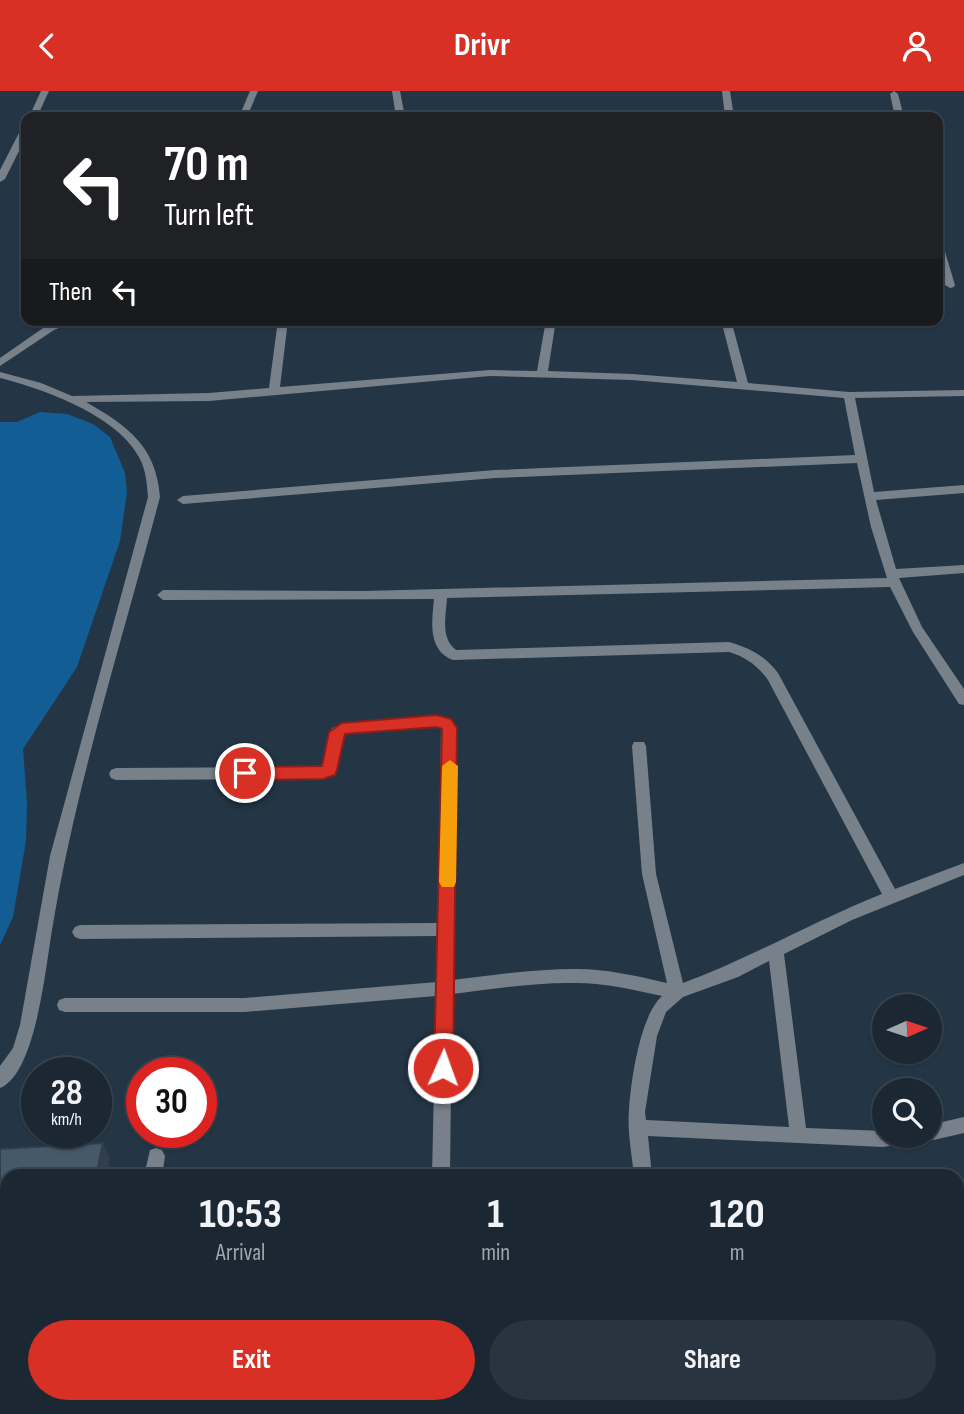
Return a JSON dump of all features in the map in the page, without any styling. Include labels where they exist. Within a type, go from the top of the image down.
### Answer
[{"type":"street","points":[[35,112],[45,91]]},
{"type":"street","points":[[245,112],[254,91]]},
{"type":"street","points":[[396,91],[400,112]]},
{"type":"street","points":[[726,91],[729,112]]},
{"type":"street","points":[[894,94],[899,112]]},
{"type":"street","points":[[0,179],[21,139]]},
{"type":"street","points":[[943,262],[950,285]]},
{"type":"street","points":[[0,363],[56,326]]},
{"type":"street","points":[[274,391],[282,326]]},
{"type":"street","points":[[542,375],[550,326]]},
{"type":"street","points":[[728,326],[744,388]]},
{"type":"street","points":[[73,398],[209,397],[490,373],[632,377],[849,395],[964,393]]},
{"type":"street","points":[[0,375],[73,398],[124,432],[143,452],[153,475],[154,497],[57,856],[28,1025],[20,1051],[0,1080]]},
{"type":"street","points":[[849,395],[882,550],[922,639],[964,700]]},
{"type":"street","points":[[183,500],[495,474],[862,459]]},
{"type":"street","points":[[870,496],[964,489]]},
{"type":"street","points":[[163,595],[440,594],[893,578],[964,569]]},
{"type":"street","points":[[440,594],[439,641],[445,651],[453,655],[729,647],[747,651],[764,664],[773,677],[892,898]]},
{"type":"street","points":[[116,774],[323,773],[329,770],[337,732],[342,729],[437,721],[446,723],[451,738],[441,1169]]},
{"type":"street","points":[[639,746],[649,874],[677,992]]},
{"type":"street","points":[[642,1169],[638,1112],[649,1036],[660,1008],[677,992],[732,972],[847,915],[964,869]]},
{"type":"street","points":[[80,932],[447,929]]},
{"type":"street","points":[[776,951],[799,1135]]},
{"type":"street","points":[[65,1005],[244,1005],[528,978],[577,976],[617,979],[677,992]]},
{"type":"street","points":[[942,1130],[964,1125]]},
{"type":"street","points":[[639,1128],[872,1138]]},
{"type":"street","points":[[154,1169],[156,1156]]},
{"type":"water","points":[[40,412],[67,414],[93,424],[110,437],[125,473],[127,492],[120,541],[77,667],[23,749],[27,803],[26,841],[13,917],[0,945],[0,422],[17,422]]},
{"type":"building","points":[[102,1148],[97,1169],[0,1169],[0,1149]]},
{"type":"slow traffic","points":[[448,882],[450,766]]},
{"type":"route","points":[[245,773],[323,773],[329,770],[337,732],[342,729],[437,721],[446,723],[451,738],[443,1068]]}]
